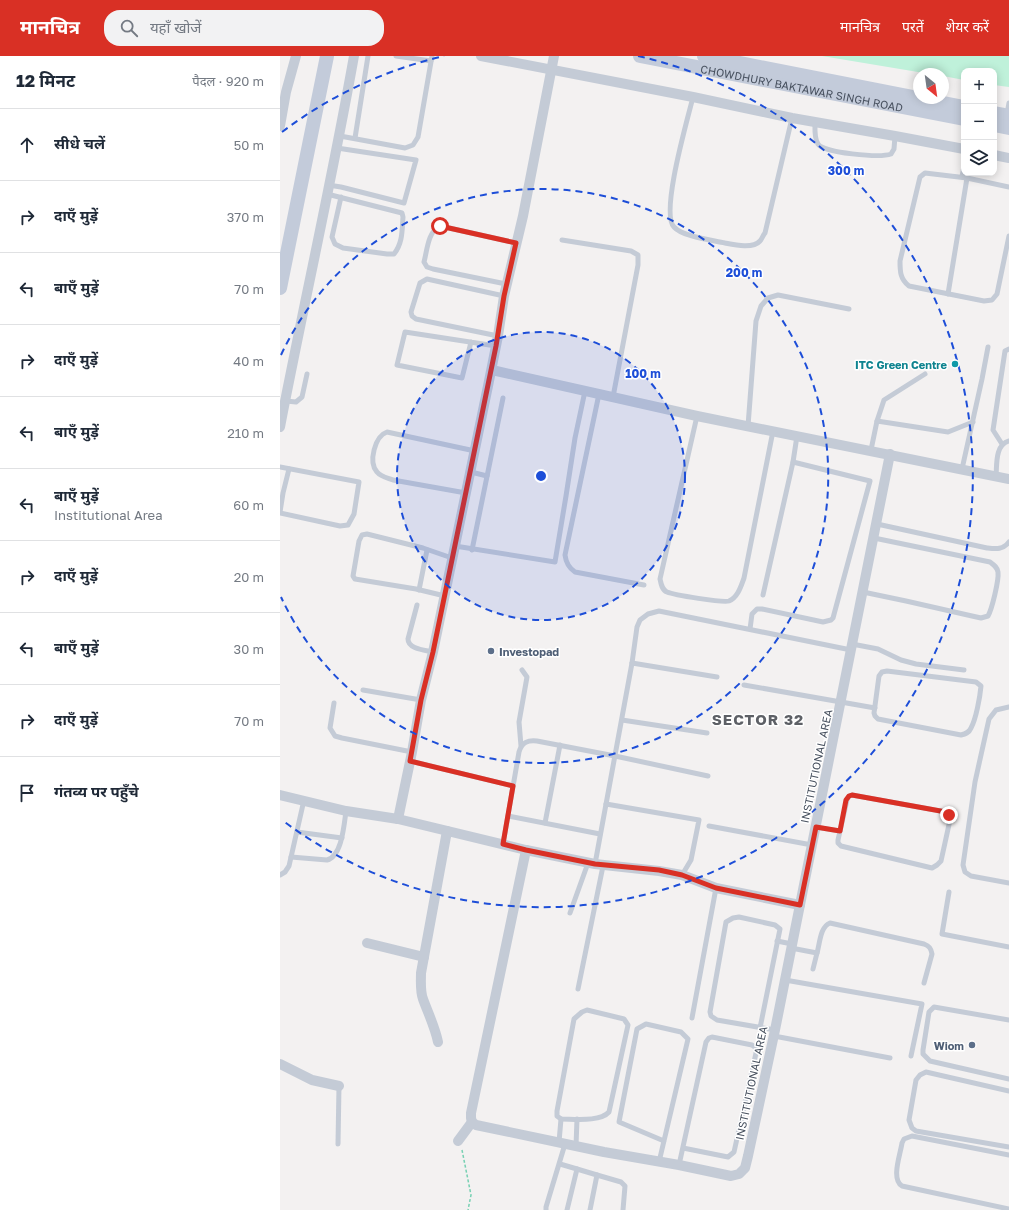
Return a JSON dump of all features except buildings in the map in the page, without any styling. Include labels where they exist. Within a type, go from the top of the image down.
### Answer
[{"type":"main road","points":[[280,288],[327,56]]},
{"type":"main road","name":"CHOWDHURY BAKTAWAR SINGH ROAD","points":[[640,56],[961,118]]},
{"type":"main road","name":"CHOWDHURY BAKTAWAR SINGH ROAD","points":[[704,56],[961,106]]},
{"type":"street","points":[[280,126],[283,91],[296,56]]},
{"type":"street","points":[[280,427],[327,189],[340,136],[354,56]]},
{"type":"street","points":[[481,56],[693,97],[792,118],[961,148]]},
{"type":"street","points":[[398,819],[421,700],[433,652],[492,370],[506,284],[516,243],[554,56]]},
{"type":"street","points":[[997,156],[1009,158]]},
{"type":"street","points":[[492,370],[697,416],[1009,479]]},
{"type":"street","name":"INSTITUTIONAL AREA","points":[[472,1122],[476,1125],[576,1146],[731,1176],[740,1174],[745,1168],[792,946],[890,454]]},
{"type":"street","points":[[280,795],[346,811],[398,819],[526,850],[595,864],[659,870],[682,875],[716,888],[800,905]]},
{"type":"street","points":[[438,1042],[420,986],[421,973],[447,831]]},
{"type":"street","points":[[458,1141],[472,1122],[471,1112],[526,850]]},
{"type":"street","points":[[367,943],[424,957]]},
{"type":"street","points":[[280,1064],[312,1080],[339,1086]]},
{"type":"lane","points":[[355,138],[368,56]]},
{"type":"lane","points":[[340,136],[405,148],[413,145],[418,137],[431,59],[396,56]]},
{"type":"lane","points":[[693,97],[675,170],[670,216],[672,226],[681,233],[729,244],[750,246],[760,242],[765,233],[792,118]]},
{"type":"lane","points":[[815,122],[816,139],[818,144],[826,150],[867,156],[886,156],[891,154],[894,149],[895,136]]},
{"type":"lane","points":[[327,189],[341,187],[404,203],[416,160],[337,148]]},
{"type":"lane","points":[[1009,187],[964,178],[925,173],[920,177],[900,261],[900,272],[903,281],[909,286],[984,301],[992,300],[997,294],[1009,236]]},
{"type":"lane","points":[[975,180],[976,176]]},
{"type":"lane","points":[[948,294],[964,178]]},
{"type":"lane","points":[[327,189],[341,197],[402,213],[401,242],[399,248],[394,254],[343,248],[335,244],[332,237],[341,197]]},
{"type":"lane","points":[[506,284],[433,269],[427,267],[424,262],[432,232],[435,228],[440,226],[516,243]]},
{"type":"lane","points":[[562,240],[632,251],[638,255],[638,265],[613,398]]},
{"type":"lane","points":[[497,341],[416,318],[412,316],[411,312],[420,283],[427,279],[504,296]]},
{"type":"lane","points":[[748,426],[756,321],[761,306],[768,298],[778,295],[849,310]]},
{"type":"lane","points":[[471,342],[462,378],[397,365],[405,332],[471,342],[497,341]]},
{"type":"lane","points":[[962,469],[988,347]]},
{"type":"lane","points":[[1002,444],[993,430],[1005,351],[1009,349]]},
{"type":"lane","points":[[286,400],[296,402],[302,397],[307,374]]},
{"type":"lane","points":[[871,450],[877,421],[884,400],[925,374]]},
{"type":"lane","points":[[455,546],[472,550],[555,562],[575,438],[585,391]]},
{"type":"lane","points":[[598,394],[565,555],[566,561],[571,569],[576,572],[644,586]]},
{"type":"lane","points":[[472,550],[503,398]]},
{"type":"lane","points":[[697,416],[660,579],[662,587],[667,592],[679,595],[728,601],[734,597],[741,587],[773,431]]},
{"type":"lane","points":[[877,421],[948,432],[973,422]]},
{"type":"lane","points":[[466,493],[383,477],[376,472],[372,463],[373,453],[382,435],[388,432],[475,451]]},
{"type":"lane","points":[[763,595],[797,436]]},
{"type":"lane","points":[[996,476],[999,449],[1002,444],[1009,441]]},
{"type":"lane","points":[[750,629],[752,614],[757,609],[823,622],[833,618],[870,481],[792,462]]},
{"type":"lane","points":[[280,467],[359,482],[354,514],[348,525],[344,526],[280,513],[289,469]]},
{"type":"lane","points":[[471,472],[487,476]]},
{"type":"lane","points":[[877,524],[987,548],[997,549],[1003,547],[1009,542]]},
{"type":"lane","points":[[445,596],[355,579],[353,576],[360,538],[362,535],[367,534],[453,558]]},
{"type":"lane","points":[[863,592],[981,618],[988,616],[991,610],[998,573],[996,566],[990,562],[874,538]]},
{"type":"lane","points":[[419,590],[427,550]]},
{"type":"lane","points":[[417,605],[408,643],[410,646],[433,652]]},
{"type":"lane","points":[[578,989],[600,834],[622,720],[637,627],[640,620],[648,614],[659,611],[750,629],[852,647],[878,650],[901,660],[916,664],[964,670]]},
{"type":"lane","points":[[632,663],[717,677]]},
{"type":"lane","points":[[503,844],[521,746],[519,722],[527,677],[522,670]]},
{"type":"lane","points":[[887,671],[976,682],[981,686],[971,729],[967,733],[961,735],[878,719],[875,716],[875,708],[879,676],[882,672],[887,671]]},
{"type":"lane","points":[[744,685],[875,708]]},
{"type":"lane","points":[[363,690],[421,700]]},
{"type":"lane","points":[[334,703],[330,728],[335,736],[513,786]]},
{"type":"lane","points":[[1009,707],[996,710],[989,719],[975,782],[963,865],[965,872],[971,876],[1009,883]]},
{"type":"lane","points":[[622,720],[707,734]]},
{"type":"lane","points":[[521,746],[532,740],[708,776]]},
{"type":"lane","points":[[545,823],[560,746]]},
{"type":"lane","points":[[852,795],[946,812],[949,815],[950,820],[941,861],[932,868],[841,846],[838,843],[840,831],[846,800],[852,795]]},
{"type":"lane","points":[[280,875],[285,872],[289,866],[304,800]]},
{"type":"lane","points":[[606,804],[699,820],[691,860],[682,875]]},
{"type":"lane","points":[[291,857],[327,860],[332,859],[336,854],[342,838],[346,811]]},
{"type":"lane","points":[[508,816],[600,834]]},
{"type":"lane","points":[[709,826],[812,845]]},
{"type":"lane","points":[[816,827],[840,831]]},
{"type":"lane","points":[[296,832],[342,838]]},
{"type":"lane","points":[[570,913],[595,864]]},
{"type":"lane","points":[[692,1018],[716,888]]},
{"type":"lane","points":[[949,892],[942,934],[1009,947]]},
{"type":"lane","points":[[760,1028],[780,929],[775,925],[739,917],[733,918],[726,922],[710,1012],[711,1016],[717,1020],[760,1028],[774,1033],[890,1058]]},
{"type":"lane","points":[[813,969],[823,929],[830,923],[929,946],[932,950],[932,954],[924,983]]},
{"type":"lane","points":[[777,940],[817,953]]},
{"type":"lane","points":[[785,980],[922,1004],[911,1056]]},
{"type":"lane","points":[[1009,1020],[934,1007],[929,1012],[923,1050],[923,1054],[930,1061],[1009,1079]]},
{"type":"lane","points":[[546,1210],[560,1164],[562,1143],[561,1119],[557,1116],[557,1111],[574,1019],[582,1012],[587,1010],[624,1019],[628,1025],[609,1112],[605,1116],[599,1118],[561,1119]]},
{"type":"lane","points":[[660,1162],[688,1039],[681,1032],[646,1024],[637,1029],[619,1122],[664,1141]]},
{"type":"lane","points":[[679,1165],[706,1042],[712,1037],[752,1045],[756,1048],[756,1053],[734,1152],[728,1157],[683,1148]]},
{"type":"lane","points":[[1009,1091],[926,1072],[920,1075],[916,1080],[909,1120],[912,1128],[916,1130],[1009,1147]]},
{"type":"lane","points":[[338,1144],[339,1086]]},
{"type":"lane","points":[[576,1146],[577,1119]]},
{"type":"lane","points":[[1009,1154],[912,1136],[904,1139],[902,1143],[896,1177],[898,1184],[902,1186],[1009,1209]]},
{"type":"lane","points":[[560,1164],[621,1182],[625,1186],[623,1210]]},
{"type":"lane","points":[[567,1210],[577,1169]]},
{"type":"lane","points":[[590,1210],[597,1175]]},
{"type":"path","points":[[458,1141],[464,1155],[471,1195],[468,1210]]},
{"type":"green space","points":[[822,56],[1009,56],[1009,87],[997,85],[997,68],[961,68],[961,79],[949,77],[949,68],[913,68],[913,71]]},
{"type":"place","name":"ITC Green Centre","points":[[955,364]]},
{"type":"place","name":"Investopad","points":[[491,651]]},
{"type":"place","name":"Wiom","points":[[972,1045]]},
{"type":"district","name":"SECTOR 32","points":[[758,719]]},
{"type":"route","points":[[440,226],[516,243],[504,296],[498,336],[433,652],[421,700],[410,761],[513,786],[503,844],[604,866],[659,870],[682,875],[716,888],[800,905],[816,827],[840,831],[846,800],[849,796],[852,795],[946,812],[949,815]]}]
